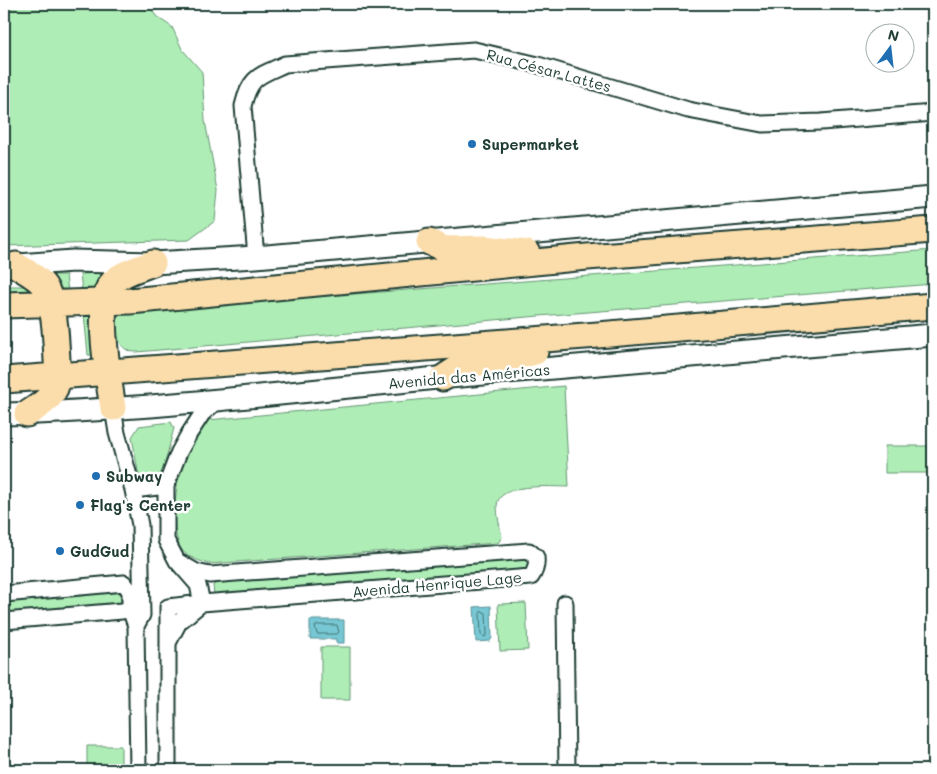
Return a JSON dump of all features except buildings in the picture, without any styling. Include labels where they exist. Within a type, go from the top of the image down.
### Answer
[{"type":"highway","points":[[4,305],[140,300],[587,257],[933,230]]},
{"type":"highway","points":[[429,242],[445,249],[483,248],[526,254],[552,253],[587,257]]},
{"type":"highway","points":[[112,408],[105,350],[103,302],[112,283],[119,277],[153,263]]},
{"type":"highway","points":[[10,266],[43,284],[51,303],[58,377],[54,392],[44,403],[15,414]]},
{"type":"highway","name":"Avenida das Américas","points":[[4,380],[933,306]]},
{"type":"highway","points":[[796,318],[846,324],[933,324]]},
{"type":"highway","points":[[442,378],[457,369],[472,364],[509,359],[546,348],[581,342],[598,334]]},
{"type":"main road","points":[[10,266],[73,262],[153,263],[256,257],[933,196]]},
{"type":"main road","name":"Avenida das Américas","points":[[15,414],[219,400],[442,378],[933,335]]},
{"type":"street","name":"Rua César Lattes","points":[[256,257],[243,106],[247,90],[257,77],[285,64],[474,50],[538,65],[688,110],[762,124],[821,122],[933,113]]},
{"type":"street","points":[[168,770],[168,642],[179,622],[202,603],[198,585],[177,561],[166,540],[166,486],[188,434],[202,414],[219,400]]},
{"type":"street","points":[[112,408],[140,525],[139,556],[142,577],[142,615],[136,626]]},
{"type":"street","points":[[133,490],[166,486]]},
{"type":"street","name":"Avenida Henrique Lage","points":[[168,642],[168,607],[531,576],[536,570],[537,564],[536,557],[529,551],[210,575],[196,572],[177,561]]},
{"type":"street","points":[[4,594],[124,583],[130,591],[130,608],[136,626],[138,770]]},
{"type":"street","points":[[565,603],[567,770]]},
{"type":"street","points":[[4,621],[122,611],[130,608]]},
{"type":"green space","points":[[4,4],[147,4],[157,17],[172,27],[182,49],[202,72],[205,121],[218,190],[215,221],[189,240],[4,246]]},
{"type":"green space","points":[[933,250],[933,284],[539,316],[137,352],[125,348],[118,339],[115,314],[117,312]]},
{"type":"green space","points":[[104,273],[94,291],[82,291],[80,274]]},
{"type":"green space","points":[[53,275],[66,275],[68,292],[64,292]]},
{"type":"green space","points":[[4,286],[23,286],[33,290],[34,294],[4,295]]},
{"type":"green space","points":[[92,313],[94,355],[88,355],[84,314]]},
{"type":"green space","points":[[564,386],[569,487],[515,489],[499,498],[497,506],[502,537],[498,543],[209,564],[187,555],[178,542],[175,530],[175,502],[179,473],[185,451],[195,435],[208,420]]},
{"type":"green space","points":[[171,422],[174,428],[160,482],[140,483],[132,437],[139,426]]},
{"type":"green space","points":[[885,446],[933,446],[933,473],[885,473]]},
{"type":"green space","points":[[521,558],[528,561],[526,570],[217,596],[214,594],[213,586],[215,583]]},
{"type":"green space","points":[[120,592],[121,603],[4,613],[4,601]]},
{"type":"green space","points":[[526,603],[528,650],[500,651],[498,604]]},
{"type":"green space","points":[[321,647],[350,647],[350,700],[321,700]]},
{"type":"green space","points":[[87,746],[121,746],[121,768],[87,768]]},
{"type":"water","points":[[491,606],[492,638],[490,641],[476,642],[474,607]]},
{"type":"water","points":[[310,620],[344,620],[344,643],[336,643],[336,639],[310,639]]},
{"type":"place","name":"Supermarket","points":[[472,144]]},
{"type":"place","name":"Subway","points":[[96,476]]},
{"type":"place","name":"Flag's Center","points":[[80,505]]},
{"type":"place","name":"GudGud","points":[[60,551]]}]
